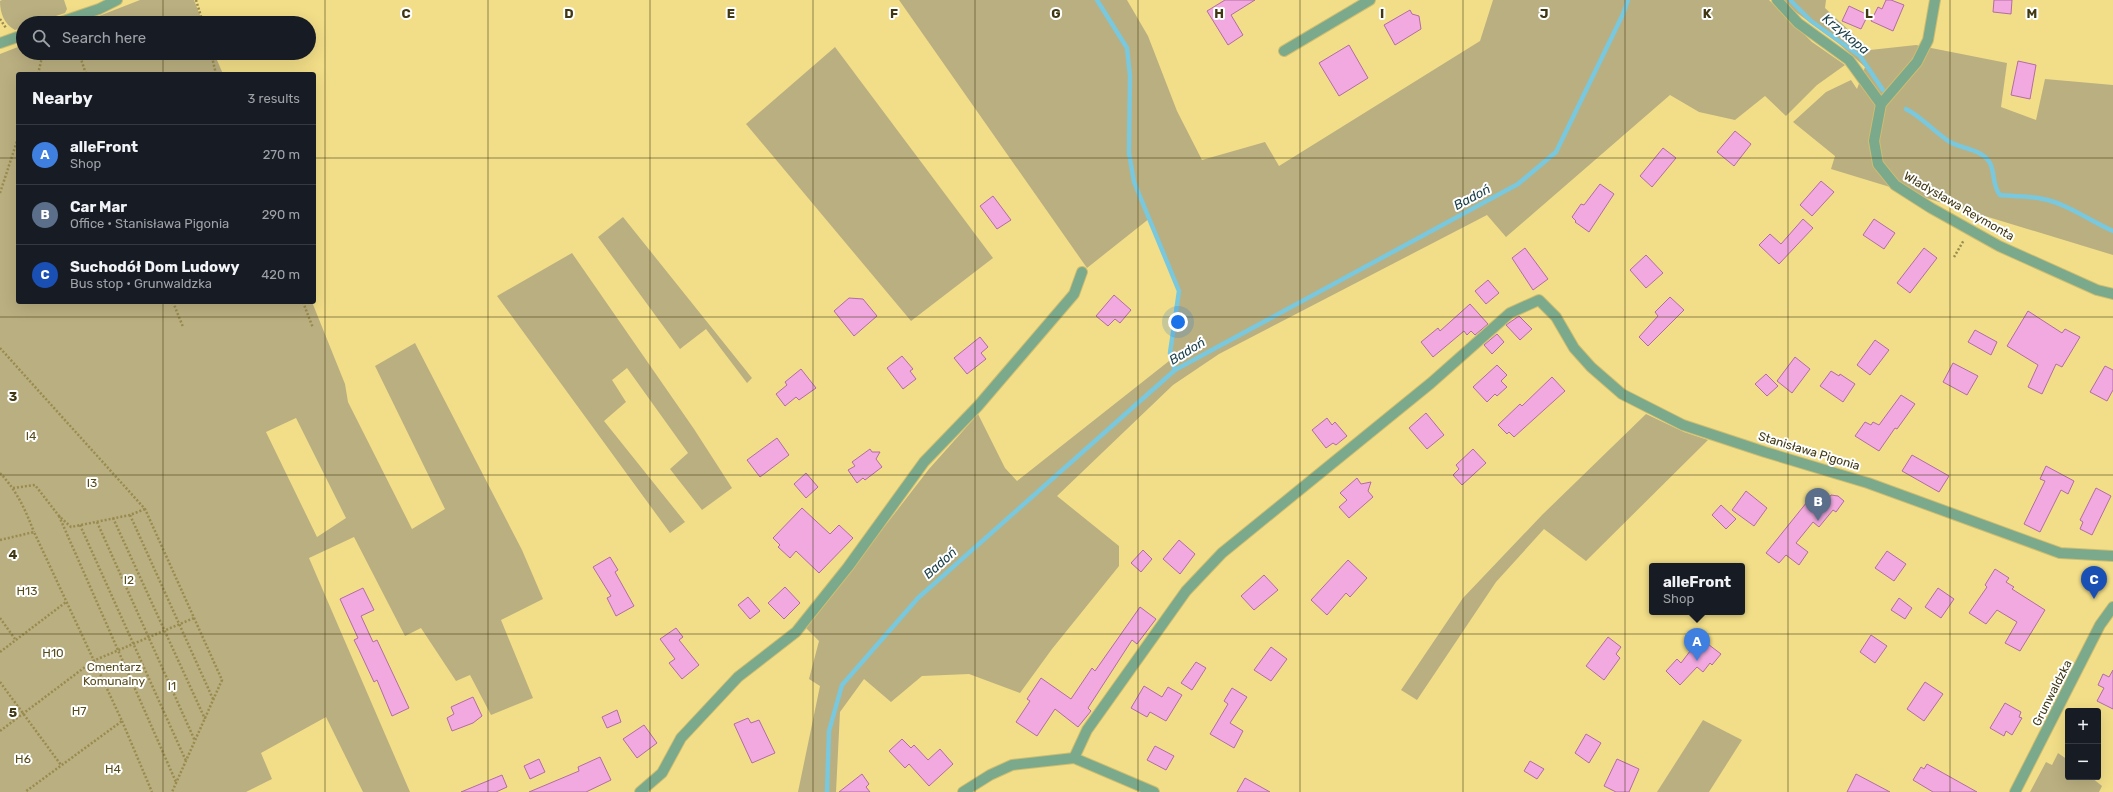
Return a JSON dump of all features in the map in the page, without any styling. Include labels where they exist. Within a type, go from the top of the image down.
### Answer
[{"type":"street","points":[[78,16],[117,0]]},
{"type":"street","points":[[1284,51],[1370,0]]},
{"type":"street","points":[[1776,0],[1798,23],[1849,60],[1881,104]]},
{"type":"street","name":"Władysława Reymonta","points":[[1935,0],[1928,40],[1917,62],[1881,104],[1874,141],[1878,164],[1895,185],[1931,208],[1999,246],[2097,290],[2113,294]]},
{"type":"street","points":[[0,42],[16,37]]},
{"type":"street","points":[[640,792],[662,773],[681,738],[738,677],[796,632],[848,567],[924,462],[978,406],[1074,294],[1082,272]]},
{"type":"street","name":"Stanisława Pigonia","points":[[1074,758],[1088,730],[1186,591],[1222,553],[1431,383],[1510,313],[1539,300],[1556,317],[1574,348],[1591,367],[1611,385],[1622,394],[1683,425],[1765,452],[1868,483],[2060,552],[2113,556]]},
{"type":"street","name":"Grunwaldzka","points":[[2015,792],[2100,625],[2113,607]]},
{"type":"street","points":[[963,792],[990,775],[1012,766],[1074,758],[1154,792]]},
{"type":"path","points":[[196,0],[201,16]]},
{"type":"path","points":[[38,72],[41,60]]},
{"type":"path","points":[[81,60],[85,72]]},
{"type":"path","points":[[213,60],[216,72]]},
{"type":"path","points":[[0,194],[16,144]]},
{"type":"path","points":[[1954,257],[1965,238]]},
{"type":"path","points":[[174,304],[183,328]]},
{"type":"path","points":[[304,304],[314,328]]},
{"type":"path","points":[[0,348],[145,510],[222,680],[172,792]]},
{"type":"path","points":[[0,473],[13,488],[24,505],[34,532],[122,721],[152,792]]},
{"type":"path","points":[[13,488],[35,485],[59,516],[71,527],[130,515],[145,510]]},
{"type":"path","points":[[130,515],[213,699]]},
{"type":"path","points":[[59,516],[177,782]]},
{"type":"path","points":[[113,518],[204,719]]},
{"type":"path","points":[[96,522],[195,741]]},
{"type":"path","points":[[80,525],[186,761]]},
{"type":"path","points":[[0,540],[34,532]]},
{"type":"path","points":[[0,652],[15,639],[66,602]]},
{"type":"path","points":[[0,618],[15,639]]},
{"type":"path","points":[[0,730],[93,661],[194,618]]},
{"type":"path","points":[[0,682],[61,765]]},
{"type":"path","points":[[25,792],[122,721]]},
{"type":"green space","points":[[64,0],[67,9],[65,13],[56,16],[16,16],[15,30],[8,25],[3,18],[0,1]]},
{"type":"green space","points":[[140,0],[194,0],[200,16],[99,16]]},
{"type":"green space","points":[[899,0],[1127,0],[1148,36],[1177,111],[1202,160],[1265,142],[1279,166],[1480,41],[1493,0],[1769,0],[1812,42],[1845,65],[1817,85],[1786,116],[1765,96],[1735,120],[1699,112],[1670,95],[1506,237],[1487,215],[1219,354],[1173,385],[1057,496],[1119,546],[1119,566],[1052,649],[1020,693],[969,674],[922,676],[891,702],[864,679],[840,712],[836,792],[798,792],[820,686],[809,679],[819,641],[806,628],[929,469],[978,414],[1005,468],[1017,481],[1169,361],[1179,291],[1150,218],[1087,268]]},
{"type":"green space","points":[[1784,0],[1826,0],[1825,8],[1870,50],[1916,45],[2007,63],[2001,107],[2036,120],[2045,79],[2113,85],[2113,255],[1831,169],[1835,156],[1793,122],[1826,92],[1851,80],[1857,89],[1865,67],[1838,43],[1793,10]]},
{"type":"green space","points":[[835,47],[993,258],[911,321],[746,124]]},
{"type":"green space","points":[[16,48],[16,60],[217,60],[222,72],[16,72],[16,304],[313,304],[345,384],[348,402],[412,529],[445,509],[375,366],[415,343],[522,550],[543,599],[501,620],[533,698],[491,715],[470,675],[456,681],[421,628],[405,636],[354,537],[309,558],[410,792],[363,792],[326,717],[261,753],[272,779],[246,792],[0,792],[0,54]],"holes":[[[296,418],[346,518],[317,537],[266,432]]]},
{"type":"green space","points":[[623,217],[752,378],[747,383],[706,329],[680,349],[598,237]]},
{"type":"green space","points":[[572,253],[694,429],[732,488],[702,510],[670,469],[688,453],[627,368],[612,380],[626,402],[604,421],[685,522],[670,533],[497,296]]},
{"type":"green space","points":[[1646,414],[1684,432],[1708,440],[1586,561],[1544,529],[1496,582],[1417,700],[1401,690],[1463,598],[1542,515]]},
{"type":"green space","points":[[1703,720],[1742,740],[1709,792],[1657,792]]},
{"type":"green space","points":[[2058,753],[2065,758],[2065,780],[2095,780],[2102,786],[2099,792],[2030,792],[2046,762],[2052,765]]},
{"type":"building","points":[[1225,0],[1255,0],[1231,15],[1243,35],[1228,45],[1207,11]]},
{"type":"building","points":[[1886,0],[1891,0],[1904,5],[1893,31],[1871,21],[1878,7],[1882,9]]},
{"type":"building","points":[[1994,0],[2012,0],[2011,14],[1993,12]]},
{"type":"building","points":[[1849,6],[1868,15],[1861,29],[1842,21]]},
{"type":"building","points":[[1410,10],[1412,14],[1419,16],[1421,29],[1395,45],[1384,25]]},
{"type":"building","points":[[1349,45],[1368,78],[1339,96],[1319,63]]},
{"type":"building","points":[[2018,61],[2036,65],[2030,99],[2011,95]]},
{"type":"building","points":[[1735,131],[1751,144],[1734,166],[1717,152]]},
{"type":"building","points":[[1663,148],[1676,158],[1652,187],[1640,176]]},
{"type":"building","points":[[1821,181],[1834,192],[1812,216],[1800,205]]},
{"type":"building","points":[[1600,184],[1614,194],[1589,232],[1575,222],[1576,221],[1572,217],[1581,204],[1584,205]]},
{"type":"building","points":[[993,196],[1011,220],[997,229],[980,206]]},
{"type":"building","points":[[1803,219],[1813,228],[1779,264],[1759,245],[1770,234],[1781,244]]},
{"type":"building","points":[[1874,219],[1895,233],[1884,249],[1863,235]]},
{"type":"building","points":[[1525,248],[1548,279],[1533,290],[1512,258]]},
{"type":"building","points":[[1924,248],[1937,258],[1910,293],[1897,283]]},
{"type":"building","points":[[1646,255],[1663,273],[1646,288],[1630,270]]},
{"type":"building","points":[[1488,280],[1499,293],[1486,304],[1475,291]]},
{"type":"building","points":[[1114,295],[1131,310],[1120,323],[1115,319],[1108,326],[1096,316]]},
{"type":"building","points":[[1670,297],[1684,310],[1648,346],[1639,337],[1658,316],[1655,312]]},
{"type":"building","points":[[849,298],[863,299],[877,316],[854,336],[834,311]]},
{"type":"building","points":[[1470,304],[1488,324],[1475,335],[1471,331],[1467,335],[1464,331],[1433,357],[1421,342],[1438,328],[1440,331]]},
{"type":"building","points":[[2028,311],[2062,333],[2065,329],[2080,337],[2062,367],[2056,364],[2042,394],[2028,387],[2038,365],[2007,346]]},
{"type":"building","points":[[1519,316],[1532,329],[1520,340],[1506,325]]},
{"type":"building","points":[[1975,330],[1997,342],[1991,355],[1968,342]]},
{"type":"building","points":[[1497,334],[1504,342],[1492,354],[1484,345]]},
{"type":"building","points":[[980,337],[988,347],[981,353],[986,359],[967,374],[954,358]]},
{"type":"building","points":[[1875,340],[1889,350],[1870,375],[1857,365]]},
{"type":"building","points":[[902,356],[913,369],[910,371],[916,379],[903,389],[887,368]]},
{"type":"building","points":[[1795,357],[1810,369],[1792,393],[1777,381]]},
{"type":"building","points":[[1953,363],[1978,376],[1967,395],[1943,382]]},
{"type":"building","points":[[1497,365],[1507,375],[1501,381],[1507,387],[1497,396],[1495,394],[1487,402],[1473,387]]},
{"type":"building","points":[[2105,366],[2113,370],[2113,390],[2107,401],[2090,392]]},
{"type":"building","points":[[801,369],[816,388],[799,400],[796,397],[785,406],[776,394],[787,385],[785,382]]},
{"type":"building","points":[[1831,371],[1839,376],[1840,374],[1855,384],[1843,402],[1820,386]]},
{"type":"building","points":[[1766,374],[1778,386],[1767,396],[1755,384]]},
{"type":"building","points":[[1552,377],[1565,391],[1514,437],[1509,432],[1507,434],[1498,425],[1520,404],[1522,406]]},
{"type":"building","points":[[1901,395],[1915,404],[1897,429],[1895,428],[1879,451],[1855,436],[1865,422],[1871,425],[1873,422],[1879,425]]},
{"type":"building","points":[[1426,413],[1444,435],[1427,449],[1409,428]]},
{"type":"building","points":[[1327,418],[1332,425],[1335,422],[1347,436],[1336,445],[1333,443],[1326,448],[1312,430]]},
{"type":"building","points":[[777,438],[789,455],[760,477],[747,460]]},
{"type":"building","points":[[870,449],[872,452],[880,452],[876,459],[882,467],[865,480],[863,478],[857,483],[848,470],[855,466],[852,462]]},
{"type":"building","points":[[1473,449],[1486,463],[1462,485],[1453,475],[1459,469],[1456,465]]},
{"type":"building","points":[[1912,455],[1949,476],[1939,492],[1902,471]]},
{"type":"building","points":[[2046,466],[2074,481],[2068,494],[2061,490],[2040,532],[2024,524],[2045,481],[2040,479]]},
{"type":"building","points":[[806,473],[818,487],[806,498],[794,484]]},
{"type":"building","points":[[1357,478],[1361,484],[1371,482],[1368,491],[1373,497],[1349,518],[1339,507],[1347,500],[1340,493]]},
{"type":"building","points":[[2096,488],[2111,496],[2092,535],[2080,529],[2083,522],[2080,520]]},
{"type":"building","points":[[1746,491],[1767,508],[1754,526],[1732,510]]},
{"type":"building","points":[[1815,492],[1826,502],[1831,495],[1838,496],[1844,501],[1836,512],[1833,510],[1819,527],[1813,522],[1796,543],[1808,552],[1799,565],[1786,555],[1779,563],[1766,553]]},
{"type":"building","points":[[1721,505],[1736,519],[1726,529],[1712,515]]},
{"type":"building","points":[[802,508],[830,534],[839,525],[853,538],[819,573],[796,551],[790,558],[778,547],[780,545],[773,538]]},
{"type":"building","points":[[1179,540],[1195,554],[1180,574],[1163,559]]},
{"type":"building","points":[[1143,550],[1152,559],[1141,572],[1131,563]]},
{"type":"building","points":[[1887,551],[1906,564],[1894,581],[1875,568]]},
{"type":"building","points":[[610,557],[618,570],[615,572],[634,606],[616,616],[607,598],[611,596],[593,567]]},
{"type":"building","points":[[1348,560],[1367,578],[1350,597],[1346,593],[1327,615],[1311,600]]},
{"type":"building","points":[[1995,569],[2009,578],[2006,582],[2014,587],[2012,589],[2045,610],[2020,651],[2005,643],[2017,622],[1997,610],[1986,624],[1969,613],[1987,587],[1985,585]]},
{"type":"building","points":[[1264,575],[1278,590],[1254,610],[1241,596]]},
{"type":"building","points":[[785,587],[800,603],[784,619],[768,603]]},
{"type":"building","points":[[363,588],[374,610],[361,616],[373,642],[377,640],[409,708],[392,716],[377,680],[374,682],[354,640],[358,638],[340,599]]},
{"type":"building","points":[[1938,588],[1954,599],[1941,618],[1925,607]]},
{"type":"building","points":[[748,597],[760,611],[750,619],[738,605]]},
{"type":"building","points":[[1899,598],[1912,608],[1905,619],[1891,610]]},
{"type":"building","points":[[1140,607],[1156,619],[1137,644],[1132,640],[1088,708],[1091,711],[1078,727],[1055,709],[1037,736],[1016,722],[1030,701],[1027,699],[1041,678],[1071,699],[1092,668],[1095,671]]},
{"type":"building","points":[[676,628],[683,637],[679,640],[699,665],[682,679],[669,663],[675,659],[660,639]]},
{"type":"building","points":[[1871,635],[1887,646],[1875,663],[1860,652]]},
{"type":"building","points":[[1608,637],[1621,647],[1616,654],[1620,658],[1604,680],[1586,666]]},
{"type":"building","points":[[1700,638],[1721,654],[1712,665],[1710,663],[1703,672],[1697,667],[1680,685],[1666,671],[1677,659],[1681,663]]},
{"type":"building","points":[[1271,647],[1287,659],[1271,681],[1254,670]]},
{"type":"building","points":[[1196,662],[1206,668],[1192,690],[1181,683]]},
{"type":"building","points":[[2113,670],[2113,709],[2097,701],[2104,688],[2098,685],[2103,674],[2109,677]]},
{"type":"building","points":[[1925,682],[1943,694],[1924,721],[1907,709]]},
{"type":"building","points":[[1144,686],[1162,697],[1168,687],[1182,695],[1166,721],[1150,712],[1147,717],[1131,708]]},
{"type":"building","points":[[1232,688],[1247,697],[1230,723],[1243,731],[1234,748],[1210,734],[1228,704],[1224,701]]},
{"type":"building","points":[[473,697],[482,716],[473,723],[452,731],[447,718],[454,714],[451,707]]},
{"type":"building","points":[[2005,703],[2021,712],[2019,717],[2022,718],[2012,735],[2006,731],[2004,736],[1990,728]]},
{"type":"building","points":[[617,710],[621,722],[607,728],[602,717]]},
{"type":"building","points":[[748,718],[751,723],[759,720],[775,753],[752,763],[734,724]]},
{"type":"building","points":[[644,725],[657,743],[637,758],[623,739]]},
{"type":"building","points":[[1586,734],[1601,743],[1589,763],[1575,753]]},
{"type":"building","points":[[902,739],[911,748],[914,745],[928,760],[940,749],[953,764],[929,786],[909,764],[905,768],[889,751]]},
{"type":"building","points":[[1155,746],[1174,756],[1166,770],[1147,760]]},
{"type":"building","points":[[600,757],[611,780],[586,792],[529,792],[579,771],[578,767]]},
{"type":"building","points":[[539,759],[545,772],[530,779],[524,766]]},
{"type":"building","points":[[1617,759],[1639,769],[1629,792],[1616,792],[1604,786]]},
{"type":"building","points":[[1530,761],[1544,769],[1537,779],[1524,771]]},
{"type":"building","points":[[1927,764],[1977,792],[1933,792],[1913,780],[1921,767],[1924,769]]},
{"type":"building","points":[[862,774],[869,784],[866,787],[870,792],[839,792]]},
{"type":"building","points":[[1856,774],[1890,792],[1847,792]]},
{"type":"building","points":[[502,775],[507,787],[496,792],[461,792]]},
{"type":"building","points":[[1245,778],[1270,792],[1237,792]]},
{"type":"waterway","points":[[1097,0],[1127,48],[1130,76],[1129,153],[1134,182],[1179,291],[1170,353],[1175,370]]},
{"type":"waterway","name":"Badoń","points":[[827,792],[829,731],[842,685],[918,598],[1175,370],[1518,184],[1556,152],[1623,14],[1628,0]]},
{"type":"waterway","name":"Krzykopa","points":[[1790,0],[1811,21],[1860,56],[1883,90]]},
{"type":"waterway","name":"Krzykopa","points":[[1906,109],[1950,142],[1977,152],[1986,158],[1992,167],[1997,191],[2000,195],[2032,197],[2052,201],[2113,231]]},
{"type":"place","name":"Car Mar","points":[[1818,521]]},
{"type":"place","name":"Suchodół Dom Ludowy","points":[[2094,599]]},
{"type":"place","name":"alleFront","points":[[1697,661]]},
{"type":"park label","name":"I4","points":[[31,436]]},
{"type":"park label","name":"I3","points":[[92,483]]},
{"type":"park label","name":"I2","points":[[129,580]]},
{"type":"park label","name":"H13","points":[[27,591]]},
{"type":"park label","name":"H10","points":[[53,653]]},
{"type":"park label","name":"Cmentarz Komunalny","points":[[114,674]]},
{"type":"park label","name":"I1","points":[[172,686]]},
{"type":"park label","name":"H7","points":[[79,711]]},
{"type":"park label","name":"H6","points":[[23,759]]},
{"type":"park label","name":"H4","points":[[113,769]]}]
